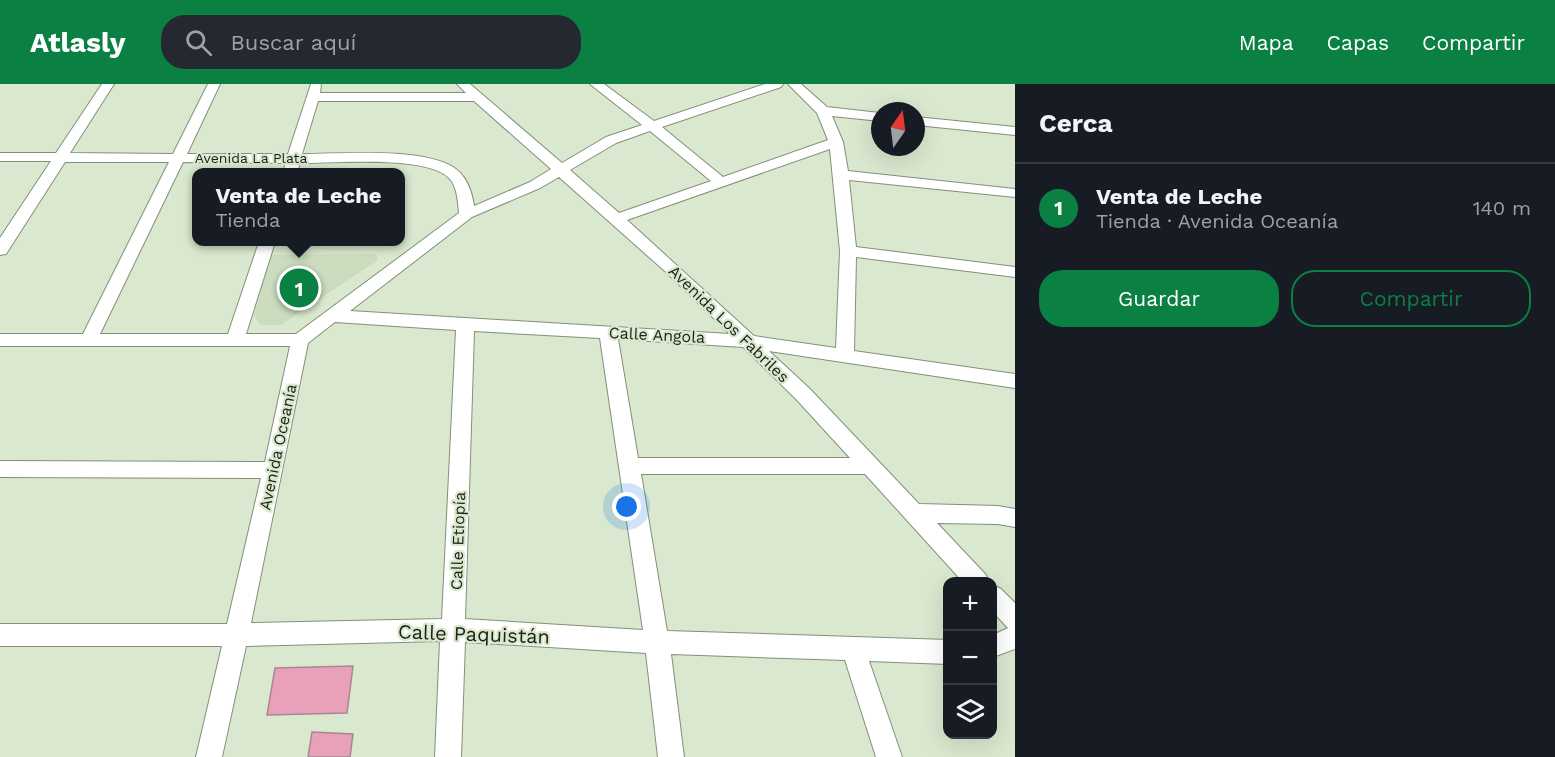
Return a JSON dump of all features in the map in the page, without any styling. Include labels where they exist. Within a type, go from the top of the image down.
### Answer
[{"type":"street","points":[[0,250],[108,84]]},
{"type":"street","points":[[89,339],[214,84]]},
{"type":"street","name":"Avenida Los Fabriles","points":[[463,84],[673,269],[802,394],[973,577]]},
{"type":"street","points":[[596,84],[721,182]]},
{"type":"street","points":[[0,340],[300,340],[467,214],[535,185],[600,145],[651,125],[777,84]]},
{"type":"street","points":[[794,84],[823,111],[836,142],[848,251],[845,354]]},
{"type":"street","points":[[292,166],[315,91],[478,98]]},
{"type":"street","points":[[823,111],[871,116]]},
{"type":"street","points":[[925,122],[1015,131]]},
{"type":"street","points":[[616,219],[836,142]]},
{"type":"street","name":"Avenida La Plata","points":[[0,157],[178,158],[292,166],[414,159],[434,163],[453,171],[465,193],[467,214]]},
{"type":"street","points":[[841,175],[1015,193]]},
{"type":"street","points":[[235,340],[266,246]]},
{"type":"street","points":[[848,251],[1015,272]]},
{"type":"street","name":"Calle Angola","points":[[332,316],[745,341],[1015,381]]},
{"type":"street","name":"Calle Etiopía","points":[[448,757],[465,325]]},
{"type":"street","points":[[608,332],[657,642],[671,757]]},
{"type":"street","name":"Avenida Oceanía","points":[[209,757],[300,340]]},
{"type":"street","points":[[629,466],[870,466]]},
{"type":"street","points":[[0,469],[273,470]]},
{"type":"street","points":[[914,513],[998,515],[1015,518]]},
{"type":"street","points":[[997,600],[1015,620]]},
{"type":"street","name":"Calle Paquistán","points":[[0,635],[235,635],[454,630],[657,642],[943,652]]},
{"type":"street","points":[[997,644],[1015,637]]},
{"type":"street","points":[[853,648],[889,757]]},
{"type":"shaded area","points":[[376,254],[378,260],[281,325],[260,325],[254,316],[270,255]]},
{"type":"building","points":[[353,666],[347,713],[267,715],[275,668]]},
{"type":"building","points":[[312,732],[353,734],[350,757],[308,757]]},
{"type":"place","name":"Venta de Leche","points":[[299,288]]}]
